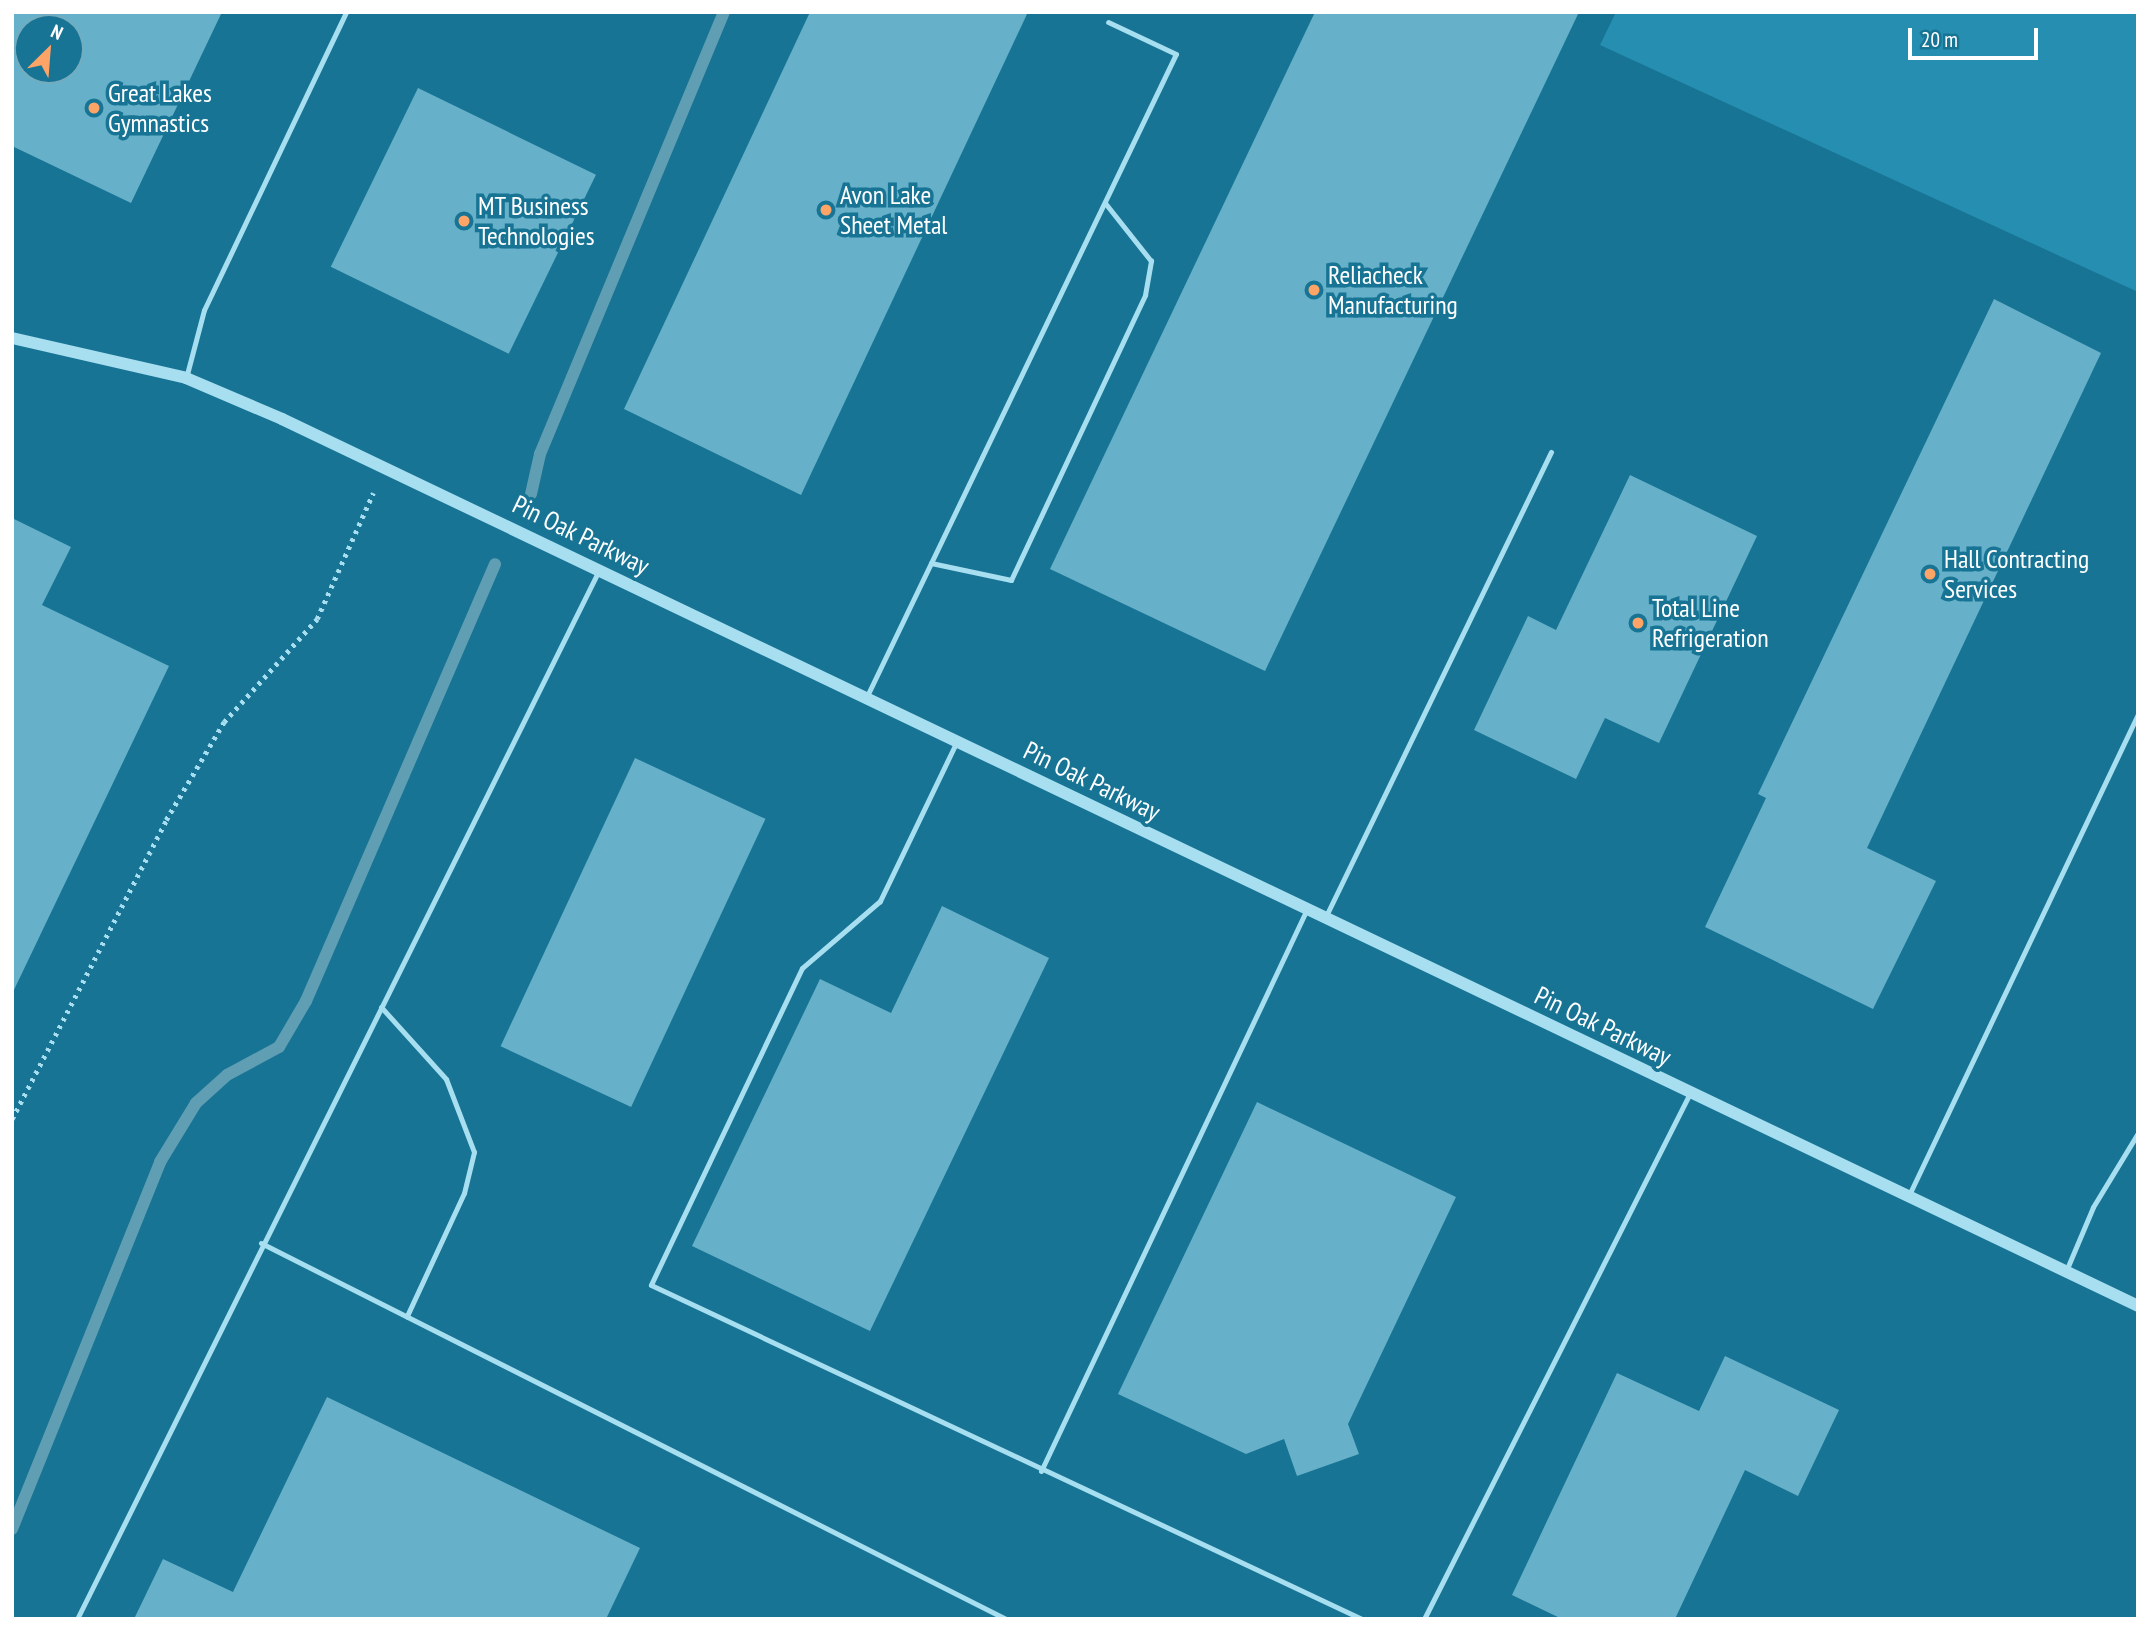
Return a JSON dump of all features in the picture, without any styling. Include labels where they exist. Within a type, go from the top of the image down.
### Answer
[{"type":"street","name":"Pin Oak Parkway","points":[[12,338],[186,378],[384,467],[2138,1306]]},
{"type":"lane","points":[[186,378],[204,310],[346,12]]},
{"type":"lane","points":[[866,698],[1176,54],[1108,22]]},
{"type":"lane","points":[[931,563],[1011,580],[1145,295],[1151,261],[1105,203]]},
{"type":"lane","points":[[1325,918],[1551,452]]},
{"type":"lane","points":[[78,1619],[261,1243],[599,569]]},
{"type":"lane","points":[[1908,1197],[2138,714]]},
{"type":"lane","points":[[957,741],[880,901],[803,968],[651,1285],[1041,1471],[1362,1619]]},
{"type":"lane","points":[[1041,1471],[1307,909]]},
{"type":"lane","points":[[381,1007],[446,1079],[474,1152],[464,1193],[407,1316]]},
{"type":"lane","points":[[1424,1619],[1690,1093]]},
{"type":"lane","points":[[2066,1271],[2093,1207],[2138,1133]]},
{"type":"lane","points":[[261,1243],[1006,1619]]},
{"type":"path","points":[[12,1119],[166,820],[224,722],[317,619],[384,467]]},
{"type":"shaded area","points":[[1616,12],[2138,12],[2138,292],[1600,45]]},
{"type":"building","name":"Great Lakes Gymnastics","points":[[12,12],[222,12],[131,203],[12,146]]},
{"type":"building","name":"Avon Lake Sheet Metal","points":[[810,12],[1028,12],[801,495],[624,409]]},
{"type":"building","name":"Reliacheck Manufacturing","points":[[1315,12],[1579,12],[1265,671],[1050,569]]},
{"type":"building","name":"MT Business Technologies","points":[[418,88],[596,175],[509,354],[331,267]]},
{"type":"building","name":"Hall Contracting Services","points":[[1994,299],[2101,353],[1867,848],[1936,881],[1873,1009],[1705,927],[1766,798],[1758,794]]},
{"type":"building","name":"Total Line Refrigeration","points":[[1630,475],[1757,536],[1659,743],[1605,718],[1576,779],[1474,730],[1528,616],[1556,630]]},
{"type":"building","points":[[12,518],[71,547],[42,605],[169,666],[12,994]]},
{"type":"building","points":[[635,758],[766,819],[631,1107],[501,1046]]},
{"type":"building","points":[[942,906],[1049,958],[870,1331],[692,1246],[820,979],[891,1013]]},
{"type":"building","points":[[1257,1102],[1456,1197],[1348,1424],[1359,1454],[1297,1476],[1284,1439],[1246,1454],[1118,1394]]},
{"type":"building","points":[[1725,1356],[1839,1410],[1798,1496],[1745,1470],[1675,1619],[1562,1619],[1512,1595],[1617,1373],[1699,1411]]},
{"type":"building","points":[[327,1397],[640,1548],[606,1619],[134,1619],[163,1559],[233,1592]]},
{"type":"waterway","points":[[531,494],[540,454],[724,12]]},
{"type":"waterway","points":[[12,1529],[160,1162],[196,1103],[227,1075],[279,1047],[306,1001],[495,564]]},
{"type":"place","name":"Great Lakes Gymnastics","points":[[94,108]]},
{"type":"place","name":"Avon Lake Sheet Metal","points":[[826,210]]},
{"type":"place","name":"MT Business Technologies","points":[[464,221]]},
{"type":"place","name":"Reliacheck Manufacturing","points":[[1314,290]]},
{"type":"place","name":"Hall Contracting Services","points":[[1930,574]]},
{"type":"place","name":"Total Line Refrigeration","points":[[1638,623]]}]
